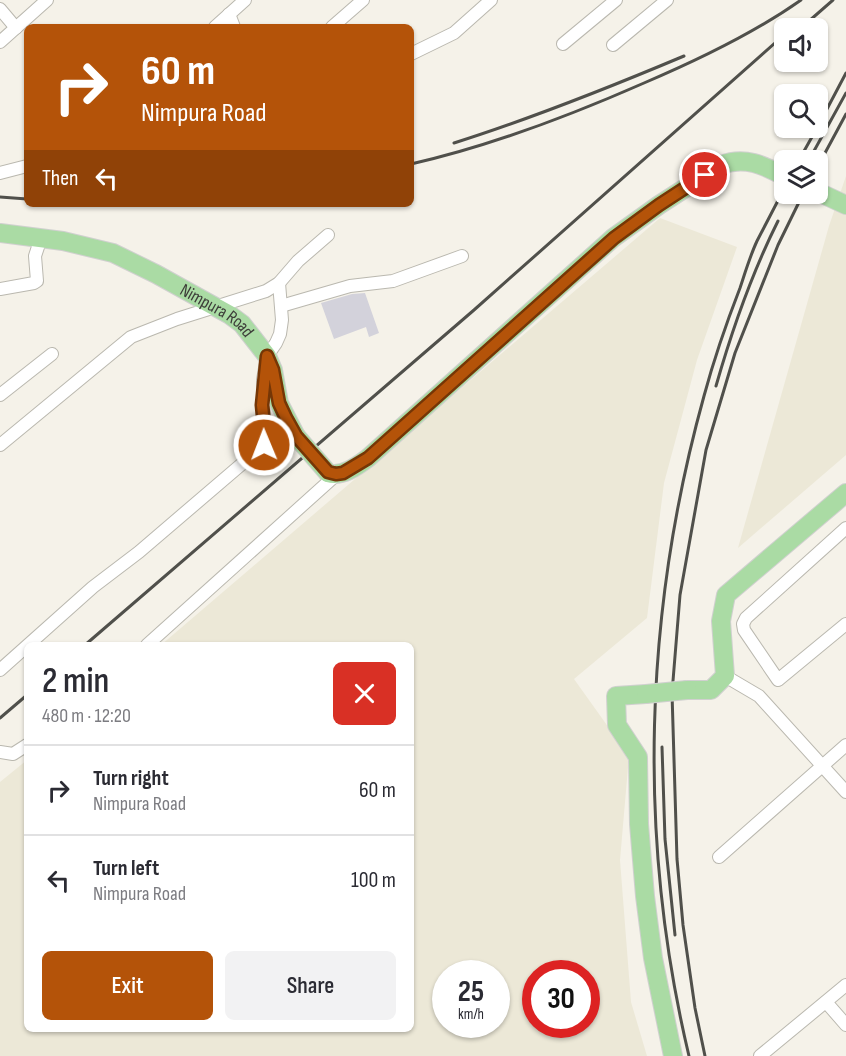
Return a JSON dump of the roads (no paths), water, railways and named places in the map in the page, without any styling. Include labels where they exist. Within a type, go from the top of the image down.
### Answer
[{"type":"main road","points":[[332,473],[343,473],[368,458],[614,238],[659,205],[721,165],[731,161],[748,161],[774,172]]},
{"type":"main road","points":[[828,196],[846,205]]},
{"type":"main road","name":"Nimpura Road","points":[[0,233],[63,241],[113,253],[218,308],[242,324],[267,356],[273,370],[279,403],[296,436],[332,473]]},
{"type":"main road","points":[[673,1056],[653,958],[645,896],[639,824],[638,757],[617,725],[616,696],[711,690],[725,676],[721,621],[726,595],[846,493]]},
{"type":"street","points":[[0,42],[47,0]]},
{"type":"street","points":[[335,24],[363,0]]},
{"type":"street","points":[[563,44],[616,0]]},
{"type":"street","points":[[614,45],[667,0]]},
{"type":"street","points":[[414,53],[454,33],[482,3]]},
{"type":"street","points":[[217,24],[236,5]]},
{"type":"street","points":[[234,24],[236,5]]},
{"type":"street","points":[[0,9],[16,28]]},
{"type":"street","points":[[0,173],[24,167]]},
{"type":"street","points":[[0,445],[131,337],[177,319],[260,294],[279,282],[298,261],[328,235]]},
{"type":"street","points":[[0,289],[34,284],[37,281],[36,256],[41,238]]},
{"type":"street","points":[[281,306],[350,286],[393,281],[462,256]]},
{"type":"street","points":[[31,642],[93,587],[139,552],[264,445],[262,405],[267,356],[276,343],[282,320],[279,282]]},
{"type":"street","points":[[0,395],[52,354]]},
{"type":"street","points":[[150,642],[332,473]]},
{"type":"street","points":[[846,528],[742,624],[778,680],[846,624]]},
{"type":"street","points":[[0,670],[24,649]]},
{"type":"street","points":[[725,676],[759,696],[846,792]]},
{"type":"street","points":[[719,857],[846,745]]},
{"type":"street","points":[[0,752],[13,754],[24,747]]},
{"type":"street","points":[[760,1056],[846,985]]},
{"type":"street","points":[[826,1002],[846,1025]]},
{"type":"railway","points":[[414,163],[500,139],[616,95],[725,46],[801,0]]},
{"type":"railway","points":[[812,18],[833,0]]},
{"type":"railway","points":[[88,642],[474,310],[774,44]]},
{"type":"railway","points":[[454,143],[570,102],[684,56]]},
{"type":"railway","points":[[828,107],[846,73]]},
{"type":"railway","points":[[815,150],[846,93]]},
{"type":"railway","points":[[827,150],[846,114]]},
{"type":"railway","points":[[805,150],[811,138]]},
{"type":"railway","points":[[0,197],[24,199]]},
{"type":"railway","points":[[689,1056],[672,974],[661,891],[655,808],[654,725],[659,642],[669,560],[684,477],[704,396],[720,342],[752,253],[776,204]]},
{"type":"railway","points":[[705,1056],[695,1008],[683,925],[677,859],[672,693],[680,595],[706,450],[735,353],[778,245],[798,204]]},
{"type":"railway","points":[[716,386],[743,302],[778,221]]},
{"type":"railway","points":[[0,718],[24,698]]},
{"type":"railway","points":[[662,747],[665,839],[675,935]]}]
